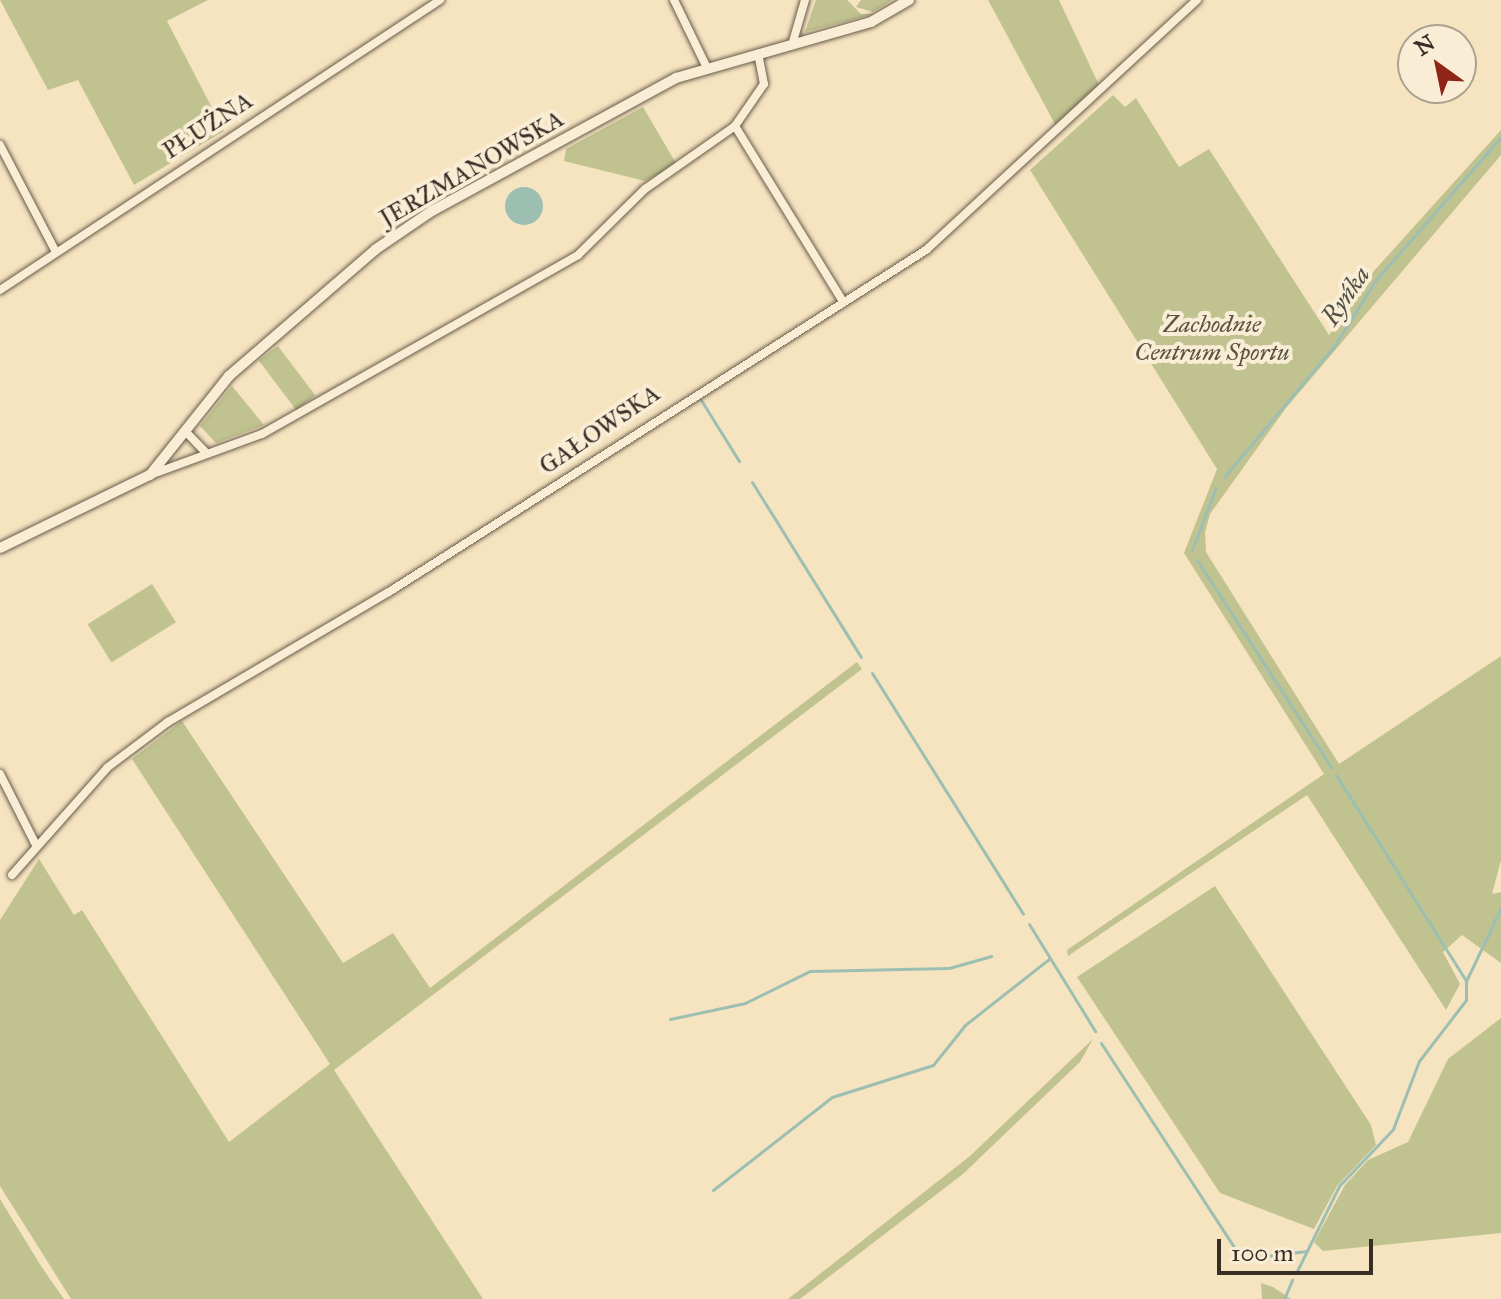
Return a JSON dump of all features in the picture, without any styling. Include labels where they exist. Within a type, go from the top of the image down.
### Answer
[{"type":"street","name":"PŁUŻNA","points":[[0,290],[440,0]]},
{"type":"street","points":[[674,0],[707,68]]},
{"type":"street","points":[[792,45],[805,0]]},
{"type":"street","name":"JERZMANOWSKA","points":[[0,548],[150,475],[187,433],[229,376],[389,238],[631,101],[707,68],[871,22],[909,0]]},
{"type":"street","name":"GAŁOWSKA","points":[[12,875],[36,845],[123,754],[168,722],[389,592],[934,243],[1197,0]]},
{"type":"street","points":[[150,475],[262,434],[578,255],[645,189],[735,126],[764,84],[758,54]]},
{"type":"street","points":[[735,126],[842,300]]},
{"type":"street","points":[[0,145],[56,252]]},
{"type":"street","points":[[187,433],[209,451]]},
{"type":"street","points":[[0,774],[36,845]]},
{"type":"green space","points":[[0,0],[208,0],[167,21],[224,131],[134,185],[78,80],[48,90]]},
{"type":"green space","points":[[816,0],[847,0],[861,14],[874,14],[805,32]]},
{"type":"green space","points":[[861,0],[892,0],[873,12],[856,7]]},
{"type":"green space","points":[[988,0],[1059,0],[1099,85],[1056,126]]},
{"type":"green space","name":"Zachodnie Centrum Sportu","points":[[1113,95],[1125,107],[1136,98],[1179,167],[1209,149],[1329,335],[1373,272],[1501,130],[1501,155],[1286,408],[1210,514],[1205,532],[1206,552],[1339,764],[1501,656],[1501,860],[1492,894],[1501,892],[1501,963],[1462,935],[1443,952],[1460,984],[1446,1010],[1307,795],[1068,956],[1067,950],[1324,774],[1184,553],[1217,469],[1030,170]]},
{"type":"green space","points":[[643,107],[677,165],[645,181],[564,161],[566,149]]},
{"type":"green space","points":[[278,346],[315,396],[296,410],[259,360]]},
{"type":"green space","points":[[232,386],[264,425],[216,443],[200,426]]},
{"type":"green space","points":[[152,584],[176,622],[111,662],[88,624]]},
{"type":"green space","points":[[857,662],[862,669],[334,1070],[483,1299],[71,1299],[0,1186],[0,920],[39,859],[74,915],[82,910],[229,1142],[330,1064],[132,759],[182,721],[343,963],[393,933],[430,988]]},
{"type":"green space","points":[[1215,886],[1371,1125],[1376,1145],[1337,1186],[1314,1229],[1220,1193],[1077,977]]},
{"type":"green space","points":[[1501,1018],[1501,1233],[1323,1251],[1314,1242],[1345,1185],[1368,1160],[1408,1142],[1448,1059]]},
{"type":"green space","points":[[1093,1039],[1080,1062],[963,1174],[800,1299],[788,1299],[970,1156]]},
{"type":"green space","points":[[0,1199],[41,1266],[64,1299],[0,1299]]},
{"type":"green space","points":[[1261,1283],[1273,1287],[1291,1299],[1262,1299]]},
{"type":"shaded area","points":[[524,187],[538,192],[543,206],[538,220],[524,225],[510,220],[505,206],[510,192]]},
{"type":"waterway","name":"Ryńka","points":[[1224,477],[1335,345],[1375,281],[1501,137]]},
{"type":"waterway","points":[[701,400],[739,461]]},
{"type":"waterway","points":[[752,482],[861,657]]},
{"type":"waterway","name":"Ryńka","points":[[1192,550],[1216,487]]},
{"type":"waterway","name":"Ryńka","points":[[1197,560],[1331,767]]},
{"type":"waterway","points":[[872,673],[1023,914]]},
{"type":"waterway","name":"Ryńka","points":[[1336,775],[1466,981]]},
{"type":"waterway","points":[[1297,1271],[1339,1186],[1393,1129],[1419,1061],[1466,1000],[1466,981],[1501,908]]},
{"type":"waterway","points":[[1029,924],[1095,1031]]},
{"type":"waterway","points":[[670,1019],[745,1003],[810,971],[949,968],[991,956]]},
{"type":"waterway","points":[[713,1190],[832,1097],[933,1065],[965,1025],[1049,959]]},
{"type":"waterway","points":[[1101,1043],[1242,1259],[1307,1251]]},
{"type":"waterway","points":[[1284,1299],[1292,1280]]}]
